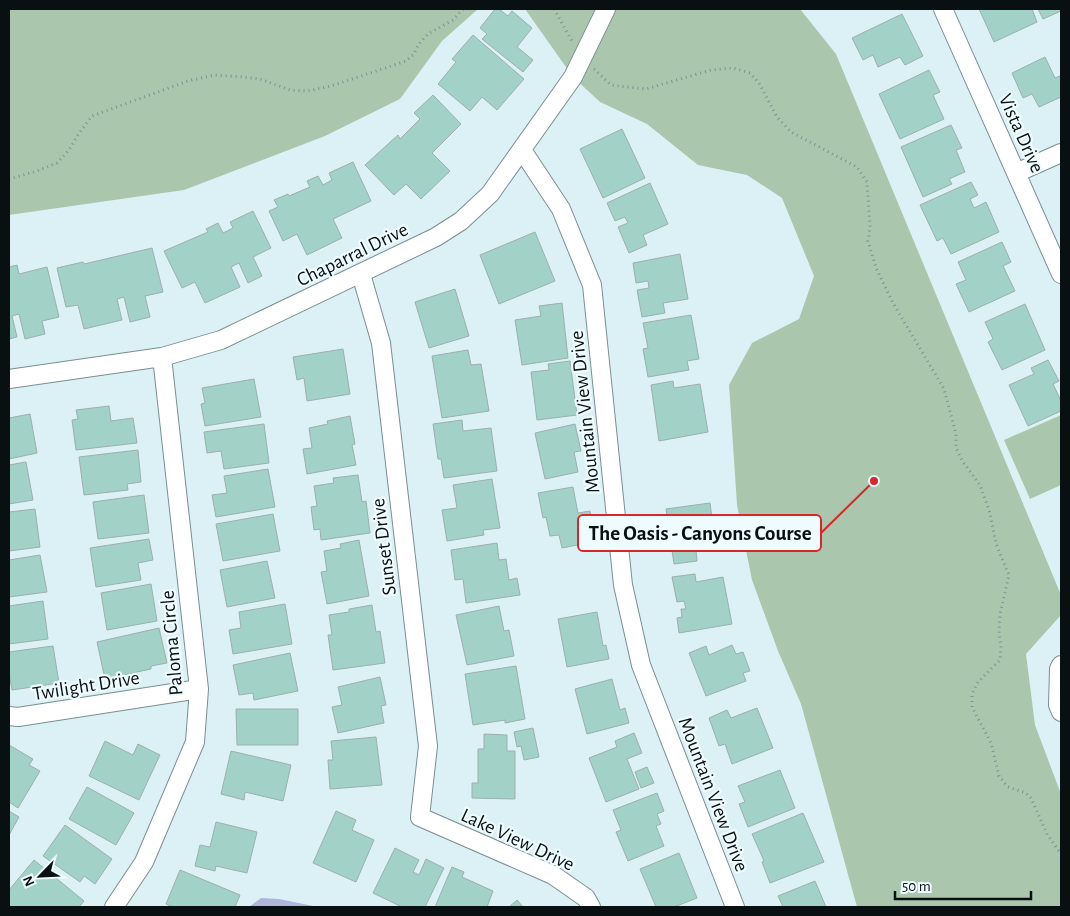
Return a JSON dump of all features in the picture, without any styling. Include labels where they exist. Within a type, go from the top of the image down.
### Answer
[{"type":"street","name":"Chaparral Drive","points":[[9,380],[162,357],[220,340],[436,237],[461,221],[490,194],[573,77],[606,9]]},
{"type":"street","name":"Vista Drive","points":[[943,9],[1061,274]]},
{"type":"street","name":"Mountain View Drive","points":[[522,150],[561,208],[592,285],[623,585],[635,639],[641,665],[734,907]]},
{"type":"street","points":[[1016,173],[1061,153]]},
{"type":"street","name":"Sunset Drive","points":[[361,274],[381,342],[428,746],[420,817]]},
{"type":"street","name":"Paloma Circle","points":[[114,907],[144,862],[195,742],[199,689],[162,357]]},
{"type":"street","points":[[1061,665],[1059,669],[1058,705],[1061,712]]},
{"type":"street","name":"Twilight Drive","points":[[9,716],[18,717],[199,689]]},
{"type":"street","name":"Lake View Drive","points":[[420,817],[553,876],[586,898],[591,907]]},
{"type":"path","points":[[9,179],[57,163],[69,150],[92,116],[118,105],[188,81],[215,75],[260,79],[290,90],[307,91],[330,86],[406,61],[414,54],[418,45],[428,34],[453,20],[463,9]]},
{"type":"path","points":[[554,9],[582,58],[611,85],[646,89],[711,70],[733,68],[750,73],[759,83],[777,117],[791,132],[857,167],[862,175],[866,182],[869,202],[870,226],[868,241],[876,268],[893,303],[944,389],[956,434],[956,448],[963,462],[980,485],[990,513],[996,544],[1009,575],[998,632],[1002,646],[1000,660],[978,682],[972,694],[972,707],[991,743],[999,776],[1008,786],[1026,793],[1031,798],[1047,834],[1061,854]]},
{"type":"green space","points":[[9,9],[478,9],[442,41],[400,99],[325,136],[184,190],[9,215]]},
{"type":"green space","points":[[525,9],[800,9],[836,54],[1061,595],[1061,615],[1026,654],[1035,725],[1061,794],[1061,907],[857,907],[801,704],[778,651],[752,580],[737,505],[729,385],[752,343],[799,319],[814,276],[782,198],[747,175],[698,165],[647,124],[600,102],[573,77]]},
{"type":"green space","points":[[1061,415],[1061,485],[1030,499],[1004,440]]},
{"type":"water","points":[[261,898],[279,899],[318,907],[249,907]]},
{"type":"building","points":[[495,9],[499,9],[508,16],[512,11],[532,28],[517,47],[533,60],[523,72],[482,39],[487,34],[480,28]]},
{"type":"building","points":[[979,9],[1032,9],[1037,22],[994,42]]},
{"type":"building","points":[[1038,9],[1061,9],[1061,11],[1043,19]]},
{"type":"building","points":[[902,14],[923,56],[905,65],[900,57],[878,67],[873,55],[863,60],[852,38]]},
{"type":"building","points":[[473,35],[524,79],[497,110],[482,97],[470,111],[438,84],[456,62],[452,59]]},
{"type":"building","points":[[1045,57],[1055,78],[1060,76],[1061,97],[1039,107],[1032,94],[1023,98],[1012,73]]},
{"type":"building","points":[[929,70],[940,92],[933,95],[944,119],[900,139],[879,94]]},
{"type":"building","points":[[433,95],[461,124],[432,153],[450,171],[421,199],[406,184],[394,195],[365,165],[398,135],[400,139],[420,119],[414,113]]},
{"type":"building","points":[[951,125],[962,148],[956,150],[965,172],[949,179],[952,184],[923,197],[901,147]]},
{"type":"building","points":[[622,129],[645,178],[603,198],[580,149]]},
{"type":"building","points":[[353,162],[371,201],[333,219],[342,238],[307,255],[297,234],[283,241],[269,211],[278,207],[274,200],[310,187],[307,181],[318,176],[323,185],[332,180],[329,173]]},
{"type":"building","points":[[971,182],[978,195],[970,199],[974,208],[986,202],[999,232],[951,254],[943,238],[937,241],[920,205]]},
{"type":"building","points":[[650,183],[668,224],[643,235],[647,245],[629,253],[618,227],[628,223],[625,217],[615,221],[607,203]]},
{"type":"building","points":[[253,211],[271,248],[253,257],[262,276],[248,283],[239,263],[231,267],[240,287],[205,303],[195,282],[182,288],[164,251],[208,232],[206,229],[218,223],[223,233],[233,228],[230,222]]},
{"type":"building","points":[[535,232],[555,281],[499,304],[480,255]]},
{"type":"building","points":[[1002,242],[1011,262],[1003,266],[1015,291],[969,312],[956,284],[966,280],[958,262]]},
{"type":"building","points":[[152,248],[163,292],[145,296],[150,317],[130,322],[124,297],[117,299],[122,320],[84,329],[78,305],[66,307],[57,268],[83,262],[84,264]]},
{"type":"building","points":[[680,254],[688,299],[663,303],[665,313],[642,317],[637,290],[649,288],[648,281],[636,283],[633,263]]},
{"type":"building","points":[[17,265],[19,274],[47,267],[59,317],[42,321],[45,334],[25,339],[19,314],[12,316],[17,337],[9,339],[9,267]]},
{"type":"building","points":[[455,289],[469,336],[429,348],[415,302]]},
{"type":"building","points":[[562,303],[568,358],[522,365],[515,320],[541,316],[539,306]]},
{"type":"building","points":[[1025,304],[1045,350],[1002,370],[988,342],[993,339],[985,322]]},
{"type":"building","points":[[691,315],[699,359],[687,361],[689,370],[648,377],[643,349],[648,348],[643,323]]},
{"type":"building","points":[[343,349],[350,394],[307,401],[304,378],[297,380],[293,357]]},
{"type":"building","points":[[468,350],[471,365],[481,364],[489,411],[442,418],[432,356]]},
{"type":"building","points":[[1048,360],[1059,381],[1053,384],[1061,401],[1061,411],[1028,426],[1009,385],[1034,374],[1031,368]]},
{"type":"building","points":[[570,361],[577,415],[537,420],[531,372],[549,370],[548,364]]},
{"type":"building","points":[[254,379],[261,417],[205,426],[201,404],[205,403],[202,388]]},
{"type":"building","points":[[673,381],[674,388],[700,384],[708,432],[659,441],[651,385]]},
{"type":"building","points":[[109,406],[111,421],[133,418],[137,443],[76,450],[72,420],[78,419],[76,410]]},
{"type":"building","points":[[30,414],[37,453],[9,459],[9,418]]},
{"type":"building","points":[[350,416],[355,444],[352,445],[356,465],[307,474],[303,449],[312,448],[309,428],[328,424],[327,421]]},
{"type":"building","points":[[462,420],[463,431],[491,428],[497,471],[444,478],[441,459],[438,459],[433,424]]},
{"type":"building","points":[[264,424],[269,463],[224,469],[221,451],[207,453],[204,432]]},
{"type":"building","points":[[575,424],[581,451],[574,452],[578,472],[545,479],[535,433]]},
{"type":"building","points":[[138,450],[141,482],[127,484],[128,490],[84,495],[79,457]]},
{"type":"building","points":[[26,462],[33,500],[9,504],[9,465]]},
{"type":"building","points":[[268,469],[275,507],[216,517],[212,495],[227,493],[224,476]]},
{"type":"building","points":[[358,475],[362,502],[366,501],[370,533],[321,540],[320,529],[314,530],[311,507],[317,506],[314,486],[334,483],[333,478]]},
{"type":"building","points":[[492,479],[500,528],[483,530],[484,535],[447,541],[442,510],[457,508],[453,485]]},
{"type":"building","points":[[573,487],[578,513],[590,511],[593,531],[586,533],[588,543],[562,548],[559,535],[550,536],[546,517],[543,518],[538,493]]},
{"type":"building","points":[[144,495],[149,533],[98,539],[93,502]]},
{"type":"building","points":[[710,503],[712,518],[719,517],[724,546],[696,550],[697,561],[674,564],[666,509]]},
{"type":"building","points":[[35,509],[40,547],[9,551],[9,512]]},
{"type":"building","points":[[273,514],[280,551],[223,561],[216,524]]},
{"type":"building","points":[[149,539],[153,560],[138,563],[141,580],[96,587],[90,548]]},
{"type":"building","points":[[359,540],[369,596],[327,604],[321,572],[327,571],[324,551],[341,548],[340,544]]},
{"type":"building","points":[[497,543],[499,560],[506,559],[509,580],[517,578],[520,595],[466,603],[463,579],[455,580],[451,550]]},
{"type":"building","points":[[40,555],[47,592],[9,597],[9,560]]},
{"type":"building","points":[[267,561],[275,598],[227,607],[220,570]]},
{"type":"building","points":[[695,574],[696,582],[723,577],[732,624],[679,633],[677,618],[682,617],[681,609],[686,609],[684,601],[677,602],[672,577]]},
{"type":"building","points":[[151,584],[157,621],[107,630],[101,593]]},
{"type":"building","points":[[43,601],[48,639],[9,644],[9,606]]},
{"type":"building","points":[[285,604],[292,644],[233,654],[229,630],[241,628],[239,612]]},
{"type":"building","points":[[372,605],[376,632],[380,631],[385,663],[333,670],[328,635],[332,635],[329,615],[349,612],[349,609]]},
{"type":"building","points":[[499,606],[504,631],[509,630],[514,656],[467,665],[456,615]]},
{"type":"building","points":[[597,612],[603,646],[606,645],[609,659],[567,667],[558,619]]},
{"type":"building","points":[[159,628],[167,663],[151,666],[151,669],[105,679],[97,642]]},
{"type":"building","points":[[732,645],[736,654],[743,652],[750,671],[743,673],[746,681],[706,696],[689,653],[706,646],[709,655]]},
{"type":"building","points":[[53,646],[59,683],[12,690],[9,674],[9,652]]},
{"type":"building","points":[[290,653],[298,691],[254,700],[253,693],[239,695],[233,665]]},
{"type":"building","points":[[516,666],[525,719],[505,723],[505,720],[473,725],[465,674]]},
{"type":"building","points":[[380,677],[386,705],[381,706],[384,723],[338,733],[332,707],[342,705],[338,687]]},
{"type":"building","points":[[612,679],[620,710],[625,708],[629,723],[587,734],[575,689]]},
{"type":"building","points":[[757,708],[773,748],[732,764],[725,744],[719,746],[709,718],[727,710],[731,718]]},
{"type":"building","points":[[236,709],[298,709],[298,745],[237,745]]},
{"type":"building","points":[[533,728],[539,757],[524,760],[521,746],[517,747],[514,732]]},
{"type":"building","points":[[634,733],[642,753],[627,759],[639,789],[606,802],[589,758],[617,747],[615,741]]},
{"type":"building","points":[[484,734],[507,735],[507,751],[515,751],[515,799],[472,798],[472,783],[478,783],[478,749],[484,749]]},
{"type":"building","points":[[376,737],[382,785],[330,789],[328,760],[333,760],[331,741]]},
{"type":"building","points":[[105,741],[133,755],[138,744],[160,755],[139,800],[89,776]]},
{"type":"building","points":[[9,745],[33,759],[29,765],[40,771],[18,808],[9,802]]},
{"type":"building","points":[[231,751],[291,765],[283,801],[245,792],[244,800],[221,794]]},
{"type":"building","points":[[647,767],[654,783],[641,788],[635,772]]},
{"type":"building","points":[[780,770],[795,808],[748,827],[739,804],[745,802],[738,786]]},
{"type":"building","points":[[87,787],[134,813],[116,845],[69,819]]},
{"type":"building","points":[[657,793],[664,811],[657,814],[661,824],[656,826],[664,846],[628,861],[616,832],[621,830],[613,810]]},
{"type":"building","points":[[9,811],[19,817],[9,835]]},
{"type":"building","points":[[336,811],[356,820],[352,830],[374,840],[356,882],[313,863]]},
{"type":"building","points":[[803,813],[824,862],[770,883],[762,862],[764,861],[752,834]]},
{"type":"building","points":[[216,822],[257,832],[247,873],[216,866],[215,871],[195,866],[200,845],[210,847]]},
{"type":"building","points":[[65,825],[112,859],[95,884],[84,876],[80,882],[43,856]]},
{"type":"building","points":[[395,848],[419,860],[413,872],[419,875],[426,859],[444,868],[425,907],[402,907],[373,893]]},
{"type":"building","points":[[679,853],[697,898],[674,907],[656,907],[640,869]]},
{"type":"building","points":[[34,860],[84,901],[79,907],[9,907],[9,890]]},
{"type":"building","points":[[452,867],[464,872],[462,877],[493,891],[487,907],[435,907]]},
{"type":"building","points":[[180,870],[240,895],[235,907],[173,907],[166,904]]},
{"type":"building","points":[[815,881],[826,907],[783,907],[778,896]]},
{"type":"building","points":[[517,900],[523,907],[509,907]]},
{"type":"place","name":"The Oasis - Canyons Course","points":[[874,481]]}]
